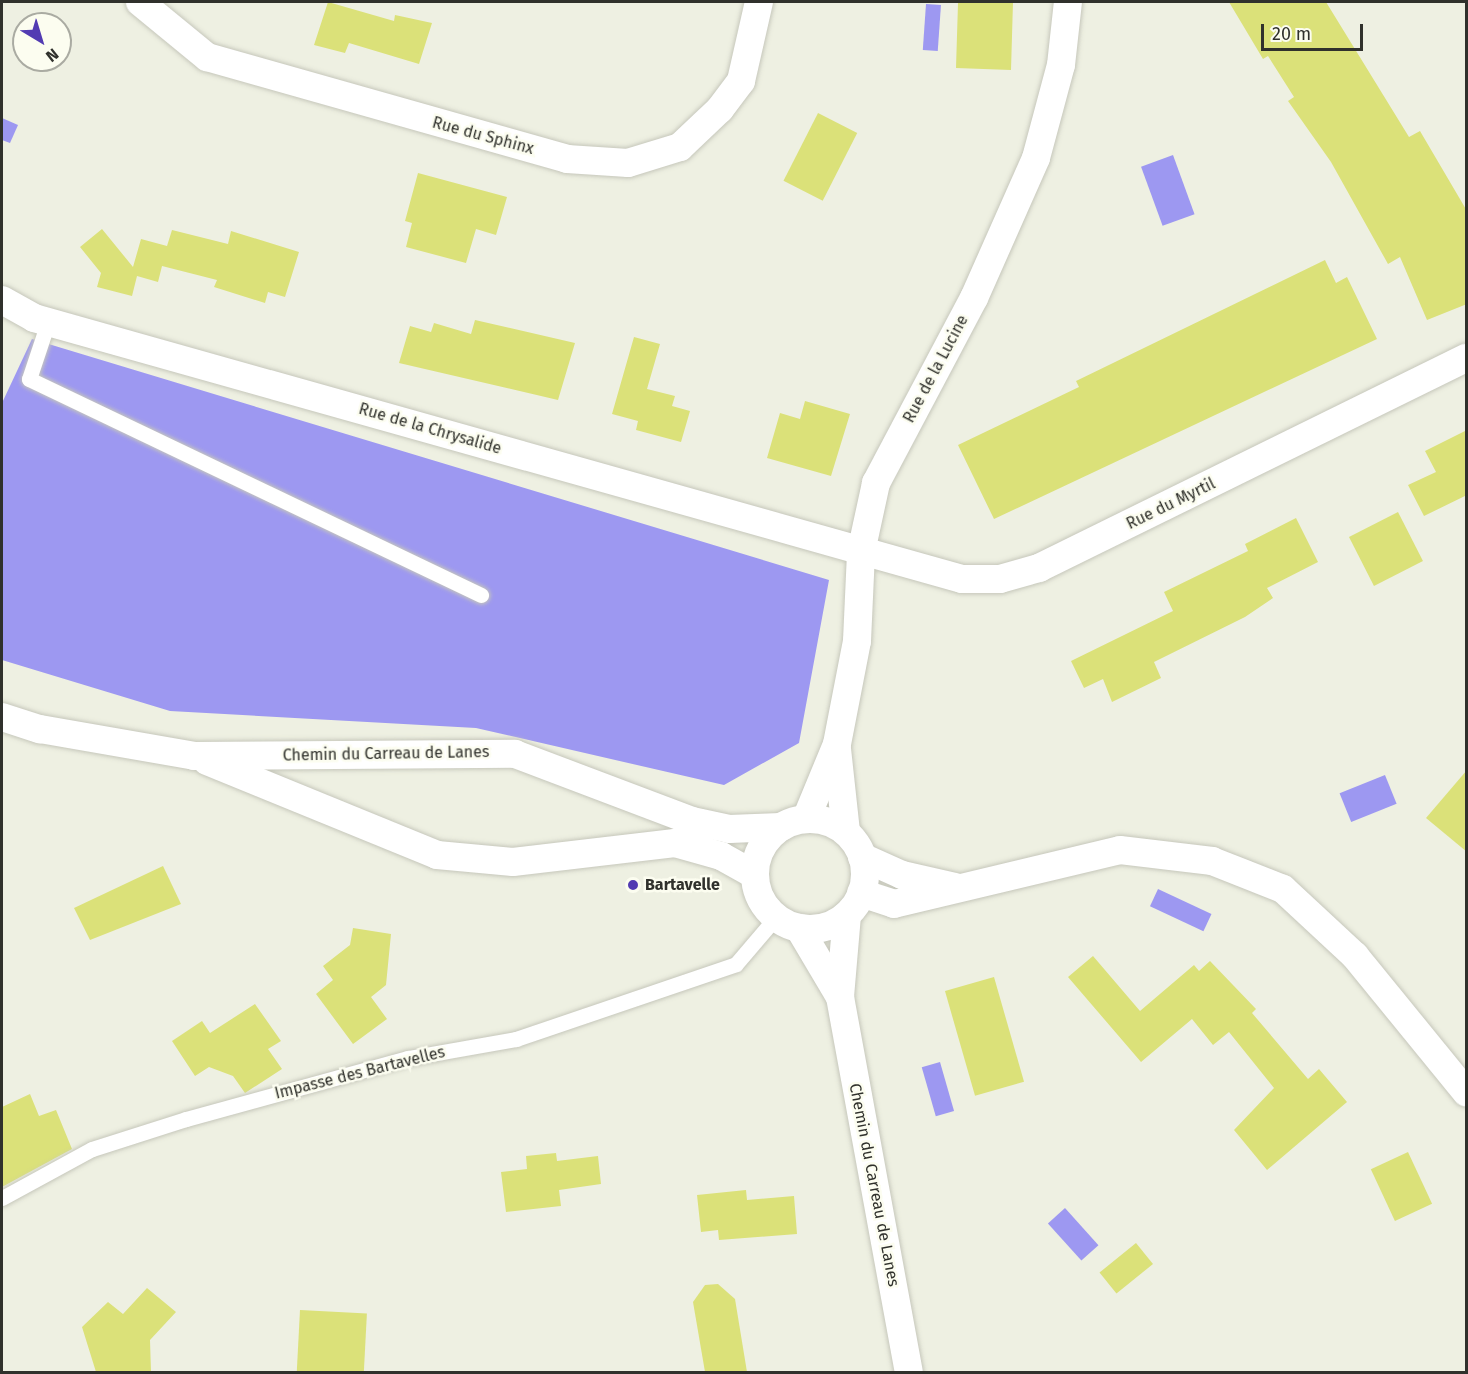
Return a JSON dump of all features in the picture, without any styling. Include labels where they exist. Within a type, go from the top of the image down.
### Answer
[{"type":"street","name":"Rue du Sphinx","points":[[140,2],[207,57],[567,159],[628,163],[680,147],[720,109],[741,81],[759,2]]},
{"type":"street","name":"Rue de la Lucine","points":[[846,832],[837,744],[857,641],[861,552],[876,483],[974,298],[1036,159],[1061,65],[1068,2]]},
{"type":"street","name":"Rue de la Chrysalide","points":[[2,300],[48,322],[861,552]]},
{"type":"street","name":"Rue du Myrtil","points":[[861,552],[962,579],[1000,579],[1039,568],[1467,358]]},
{"type":"street","name":"Chemin du Carreau de Lanes","points":[[2,717],[40,729],[194,756],[515,754],[692,821],[729,829],[794,823]]},
{"type":"street","name":"Rue de la Lucine","points":[[794,823],[837,744]]},
{"type":"street","name":"Chemin du Carreau de Lanes","points":[[194,756],[436,855],[513,862],[675,843],[721,856],[754,874]]},
{"type":"street","points":[[962,888],[902,875],[862,857],[846,832],[794,823],[767,839],[754,874],[757,890],[787,922],[816,929],[854,904],[894,904],[962,888],[1120,850],[1212,861],[1283,889],[1355,956],[1467,1092]]},
{"type":"street","points":[[854,904],[862,857]]},
{"type":"street","name":"Chemin du Carreau de Lanes","points":[[854,904],[840,997],[909,1372]]},
{"type":"street","name":"Chemin du Carreau de Lanes","points":[[787,922],[840,997]]},
{"type":"lane","points":[[48,322],[29,378],[481,595]]},
{"type":"lane","name":"Impasse des Bartavelles","points":[[2,1198],[92,1149],[186,1119],[408,1058],[516,1039],[736,964],[787,922]]},
{"type":"shaded area","points":[[926,4],[941,5],[938,51],[923,50]]},
{"type":"shaded area","points":[[2,118],[18,125],[10,143],[2,140]]},
{"type":"shaded area","points":[[1173,155],[1195,214],[1163,226],[1141,167]]},
{"type":"shaded area","points":[[32,339],[829,580],[799,743],[724,785],[476,728],[170,711],[2,660],[2,403]]},
{"type":"shaded area","points":[[1385,775],[1397,804],[1351,822],[1340,793]]},
{"type":"shaded area","points":[[1158,889],[1211,914],[1203,931],[1150,906]]},
{"type":"shaded area","points":[[940,1062],[954,1111],[936,1116],[922,1067]]},
{"type":"shaded area","points":[[1065,1208],[1098,1245],[1081,1261],[1048,1223]]},
{"type":"building","points":[[328,2],[394,21],[395,15],[432,23],[419,64],[349,43],[345,53],[314,45]]},
{"type":"building","points":[[1013,2],[1011,70],[956,68],[958,3]]},
{"type":"building","points":[[1229,2],[1326,2],[1409,137],[1420,131],[1467,211],[1467,304],[1427,320],[1400,257],[1388,264],[1331,162],[1288,101],[1294,97],[1268,56],[1263,59]]},
{"type":"building","points":[[818,113],[857,133],[823,201],[783,181]]},
{"type":"building","points":[[418,173],[507,197],[496,235],[476,229],[466,263],[406,247],[412,223],[405,221]]},
{"type":"building","points":[[102,229],[133,267],[141,239],[167,246],[172,230],[228,244],[231,231],[299,252],[285,297],[268,292],[265,303],[214,287],[217,280],[162,266],[158,282],[137,276],[132,296],[97,287],[101,273],[80,247]]},
{"type":"building","points":[[1325,260],[1336,283],[1347,277],[1377,339],[994,519],[958,445],[1079,387],[1076,381]]},
{"type":"building","points":[[475,320],[575,343],[558,400],[399,363],[410,326],[431,332],[434,323],[471,334]]},
{"type":"building","points":[[634,337],[660,344],[647,389],[675,396],[672,406],[690,411],[681,442],[636,430],[638,421],[612,414]]},
{"type":"building","points":[[805,401],[850,414],[831,476],[767,458],[780,413],[800,419]]},
{"type":"building","points":[[1467,430],[1467,495],[1424,516],[1408,485],[1436,472],[1425,451]]},
{"type":"building","points":[[1398,512],[1423,561],[1374,586],[1349,537]]},
{"type":"building","points":[[1296,518],[1318,562],[1267,588],[1273,598],[1245,617],[1154,662],[1161,678],[1112,702],[1103,679],[1084,688],[1071,661],[1173,611],[1164,592],[1248,551],[1245,544]]},
{"type":"building","points":[[1467,770],[1467,852],[1426,818]]},
{"type":"building","points":[[163,866],[181,904],[90,940],[74,908]]},
{"type":"building","points":[[353,928],[391,934],[386,985],[371,997],[387,1019],[353,1044],[316,994],[333,980],[323,966],[350,945]]},
{"type":"building","points":[[1093,956],[1140,1011],[1194,965],[1199,971],[1210,961],[1256,1009],[1252,1013],[1308,1079],[1319,1069],[1347,1102],[1267,1170],[1234,1130],[1274,1088],[1229,1032],[1213,1045],[1192,1019],[1141,1062],[1068,977]]},
{"type":"building","points":[[994,977],[1024,1082],[975,1096],[945,991]]},
{"type":"building","points":[[255,1004],[281,1041],[268,1049],[282,1069],[245,1093],[233,1076],[209,1067],[195,1076],[172,1041],[202,1021],[210,1033]]},
{"type":"building","points":[[30,1094],[39,1116],[56,1110],[72,1149],[2,1187],[2,1107]]},
{"type":"building","points":[[1408,1152],[1432,1204],[1395,1221],[1371,1169]]},
{"type":"building","points":[[556,1153],[557,1161],[598,1156],[601,1184],[559,1190],[561,1206],[506,1212],[501,1172],[527,1169],[526,1156]]},
{"type":"building","points":[[746,1190],[747,1200],[794,1196],[797,1234],[719,1240],[718,1230],[701,1232],[697,1195]]},
{"type":"building","points":[[1136,1243],[1153,1264],[1116,1294],[1099,1273]]},
{"type":"building","points":[[718,1284],[735,1299],[747,1372],[705,1372],[693,1302],[705,1285]]},
{"type":"building","points":[[147,1288],[176,1312],[150,1340],[151,1372],[96,1372],[82,1327],[108,1302],[123,1314]]},
{"type":"building","points":[[300,1310],[367,1314],[364,1372],[297,1372]]},
{"type":"place","name":"Bartavelle","points":[[633,885]]}]
